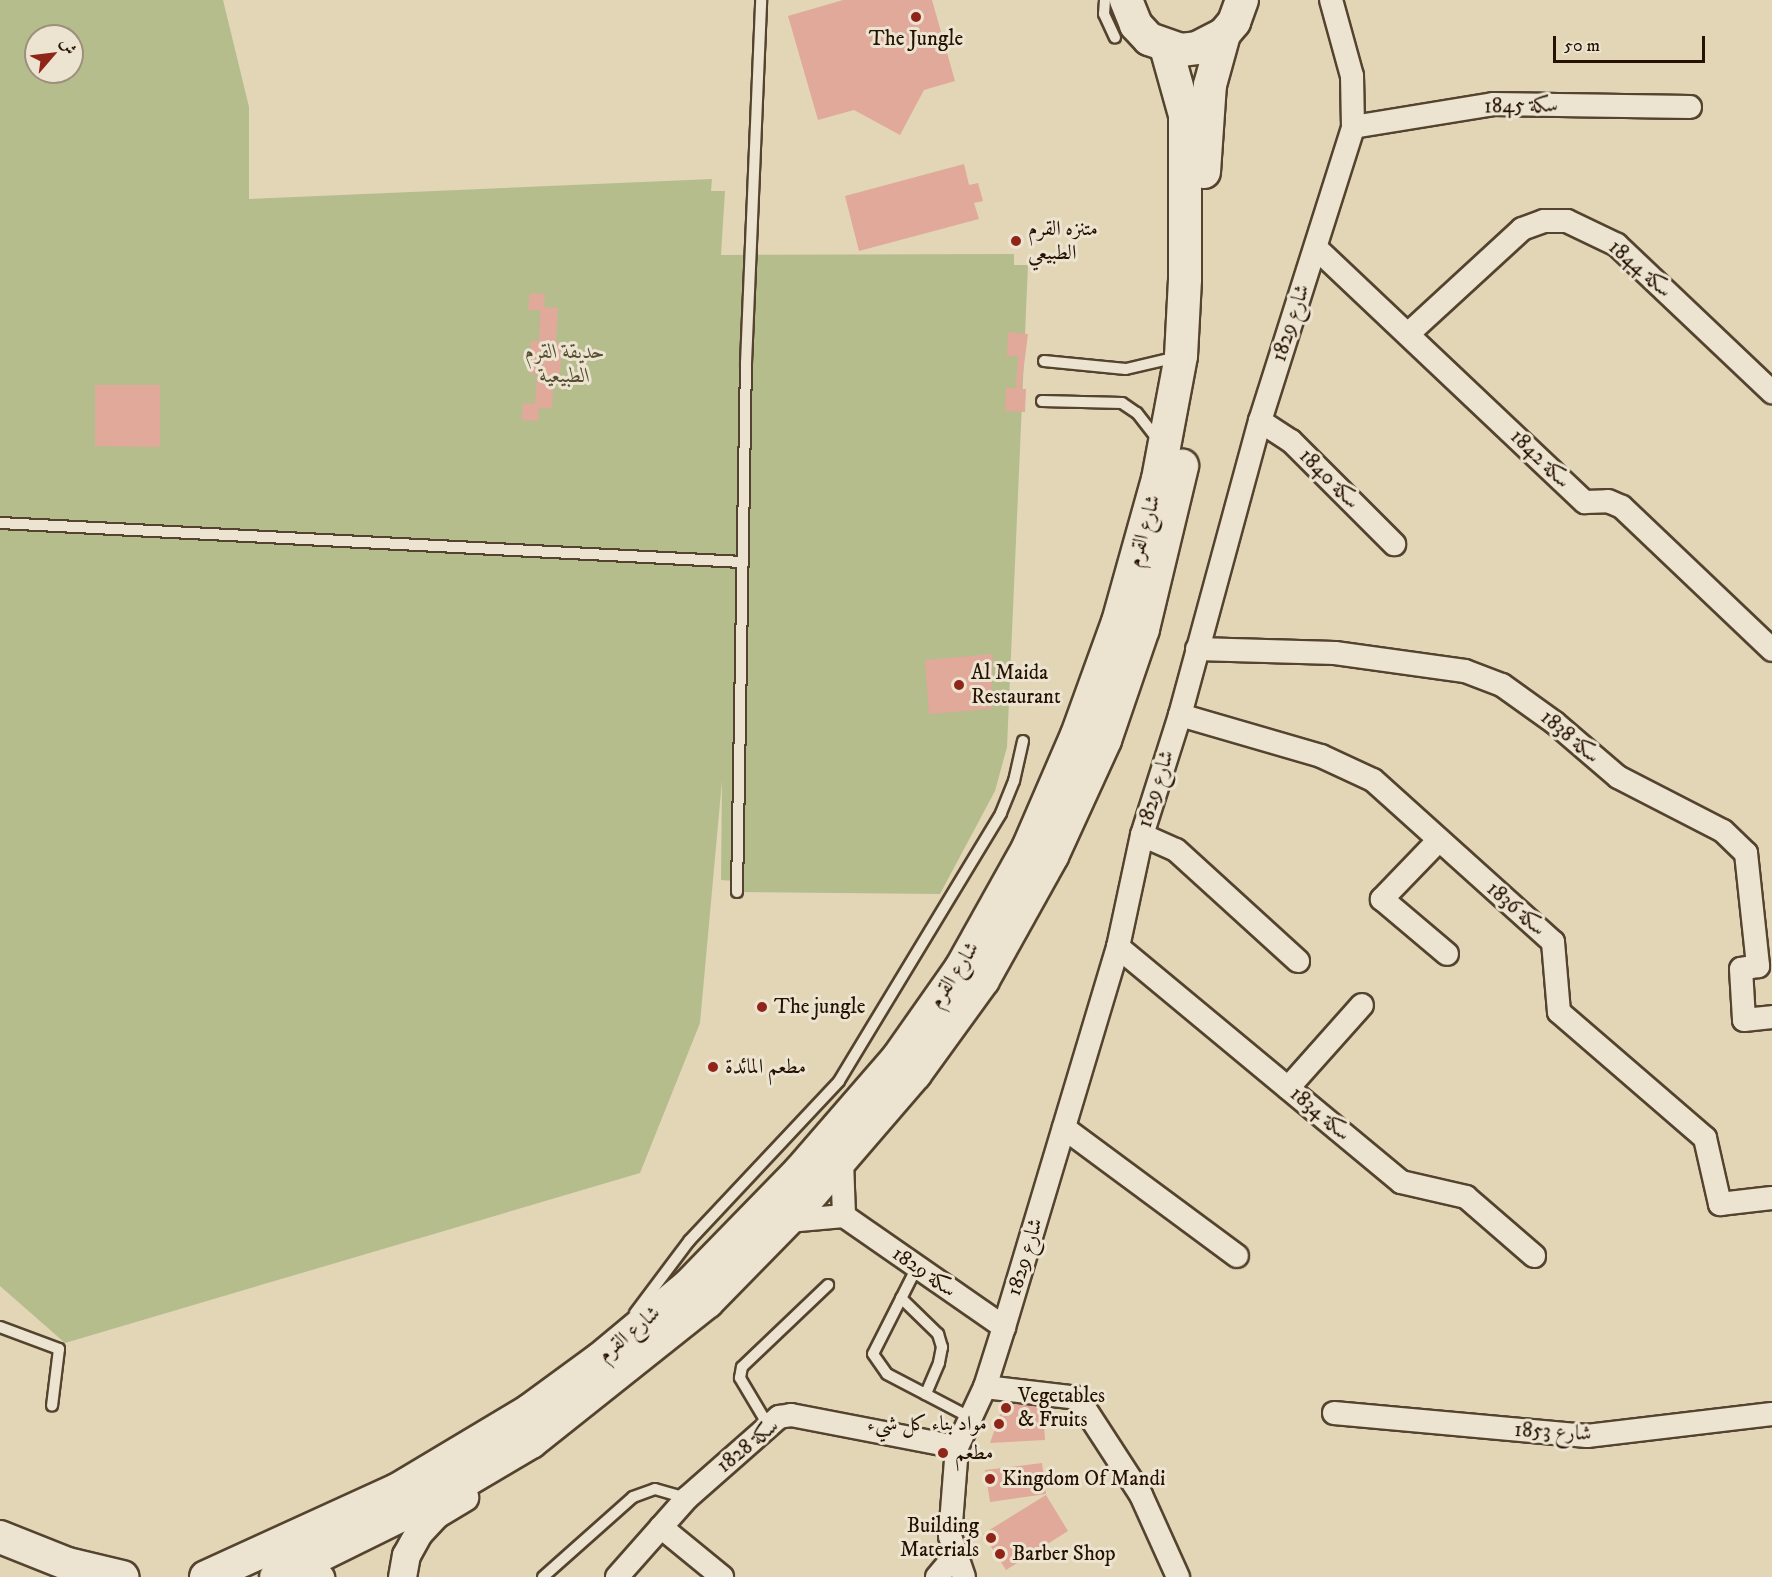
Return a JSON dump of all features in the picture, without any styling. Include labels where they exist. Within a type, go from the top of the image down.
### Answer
[{"type":"main road","points":[[1126,0],[1136,25],[1166,47],[1197,48],[1224,34],[1243,2]]},
{"type":"main road","name":"شارع القرم","points":[[296,1575],[436,1498],[531,1442],[707,1302],[788,1221],[842,1161],[915,1074],[983,980],[1052,856],[1105,740],[1127,682],[1180,478],[1198,374],[1210,85],[1224,34]]},
{"type":"main road","name":"شارع القرم","points":[[206,1577],[397,1490],[529,1411],[600,1359],[688,1285],[800,1171],[897,1059],[961,968],[1028,848],[1096,687],[1121,611],[1164,448],[1180,356],[1185,115],[1166,47]]},
{"type":"main road","points":[[0,1537],[68,1564],[122,1577]]},
{"type":"street","name":"1829 شارع","points":[[964,1577],[950,1536],[957,1447],[984,1387],[1064,1128],[1118,947],[1142,834],[1180,715],[1260,421],[1353,127],[1352,76],[1332,0]]},
{"type":"street","name":"1845 سكة","points":[[1353,127],[1493,104],[1690,107]]},
{"type":"street","name":"سكة 1844","points":[[1408,334],[1522,230],[1544,221],[1567,221],[1617,245],[1772,392]]},
{"type":"street","name":"سكة 1842","points":[[1316,248],[1585,502],[1608,501],[1622,507],[1772,650]]},
{"type":"street","name":"سكة 1840","points":[[1260,421],[1291,441],[1394,543]]},
{"type":"street","name":"1838 سكة","points":[[1197,649],[1335,653],[1465,671],[1502,685],[1556,723],[1618,777],[1724,831],[1746,853],[1758,966],[1741,969],[1744,1020],[1772,1017]]},
{"type":"street","name":"سكة 1836","points":[[1180,715],[1349,766],[1373,780],[1438,841],[1553,942],[1559,1012],[1705,1138],[1720,1204],[1772,1198]]},
{"type":"street","points":[[1142,834],[1176,850],[1298,961]]},
{"type":"street","points":[[1438,841],[1382,899],[1447,954]]},
{"type":"street","name":"سكة 1834","points":[[1118,947],[1401,1182],[1466,1197],[1534,1256]]},
{"type":"street","points":[[1288,1088],[1362,1005]]},
{"type":"street","points":[[1064,1128],[1237,1256]]},
{"type":"street","points":[[788,1221],[844,1216],[842,1161]]},
{"type":"street","name":"سكة 1829","points":[[844,1216],[1004,1327]]},
{"type":"street","points":[[984,1387],[1078,1398],[1141,1495],[1178,1577]]},
{"type":"street","name":"شارع 1853","points":[[1334,1413],[1587,1436],[1772,1414]]},
{"type":"street","name":"سكة 1828","points":[[617,1577],[687,1498],[779,1417],[791,1415],[957,1447]]},
{"type":"street","points":[[402,1577],[406,1555],[419,1532],[436,1514],[505,1472],[531,1442]]},
{"type":"street","points":[[661,1527],[722,1577]]},
{"type":"street","points":[[937,1577],[956,1554]]},
{"type":"lane","points":[[737,892],[741,562],[761,0]]},
{"type":"lane","points":[[1104,0],[1104,14],[1114,38]]},
{"type":"lane","points":[[1044,361],[1126,369],[1180,356]]},
{"type":"lane","points":[[1042,401],[1122,403],[1137,413],[1164,448]]},
{"type":"lane","points":[[0,524],[741,562]]},
{"type":"lane","points":[[600,1359],[690,1241],[839,1082],[1001,813],[1014,781],[1023,741]]},
{"type":"lane","points":[[917,1267],[873,1354],[887,1374],[970,1418]]},
{"type":"lane","points":[[768,1425],[740,1378],[742,1367],[828,1285]]},
{"type":"lane","points":[[901,1298],[939,1334],[939,1363],[927,1395]]},
{"type":"lane","points":[[0,1327],[59,1349],[52,1406]]},
{"type":"lane","points":[[543,1577],[633,1497],[655,1489],[687,1498]]},
{"type":"green space","name":"حديقة القرم الطبيعية","points":[[0,0],[223,0],[249,107],[249,199],[712,179],[711,191],[725,191],[721,255],[1014,254],[1014,265],[1028,265],[1007,747],[995,791],[940,894],[735,892],[735,881],[721,880],[722,781],[700,1023],[640,1173],[65,1343],[0,1286]]},
{"type":"building","points":[[843,0],[932,0],[955,81],[924,90],[900,135],[854,110],[818,120],[788,16]]},
{"type":"building","points":[[964,164],[969,185],[978,183],[983,201],[974,203],[979,219],[859,251],[845,196]]},
{"type":"building","points":[[530,293],[545,294],[544,307],[558,308],[556,342],[562,343],[560,375],[554,375],[552,408],[539,408],[538,421],[522,420],[523,403],[535,404],[537,374],[529,373],[531,341],[539,341],[540,310],[528,310]]},
{"type":"building","points":[[1008,332],[1028,334],[1021,389],[1026,389],[1025,412],[1005,411],[1006,388],[1016,388],[1018,356],[1007,356]]},
{"type":"building","points":[[95,385],[160,385],[160,447],[95,446]]},
{"type":"building","name":"Al Maida Restaurant","points":[[993,654],[991,709],[929,714],[925,660]]},
{"type":"building","points":[[1042,1398],[1045,1440],[990,1443],[1005,1400]]},
{"type":"building","points":[[1042,1463],[1046,1494],[990,1502],[985,1470]]},
{"type":"building","points":[[1046,1495],[1068,1531],[1006,1570],[983,1534]]},
{"type":"place","name":"The Jungle","points":[[916,17]]},
{"type":"place","name":"متنزه القرم الطبيعي","points":[[1016,241]]},
{"type":"place","name":"Al Maida Restaurant","points":[[959,685]]},
{"type":"place","name":"The jungle","points":[[762,1007]]},
{"type":"place","name":"مطعم المائدة","points":[[713,1067]]},
{"type":"place","name":"Vegetables & Fruits","points":[[1006,1408]]},
{"type":"place","name":"مواد بناء كل شيء","points":[[999,1424]]},
{"type":"place","name":"مطعم","points":[[943,1453]]},
{"type":"place","name":"Kingdom Of Mandi","points":[[990,1479]]},
{"type":"place","name":"Building Materials","points":[[991,1538]]},
{"type":"place","name":"Barber Shop","points":[[1000,1554]]}]
